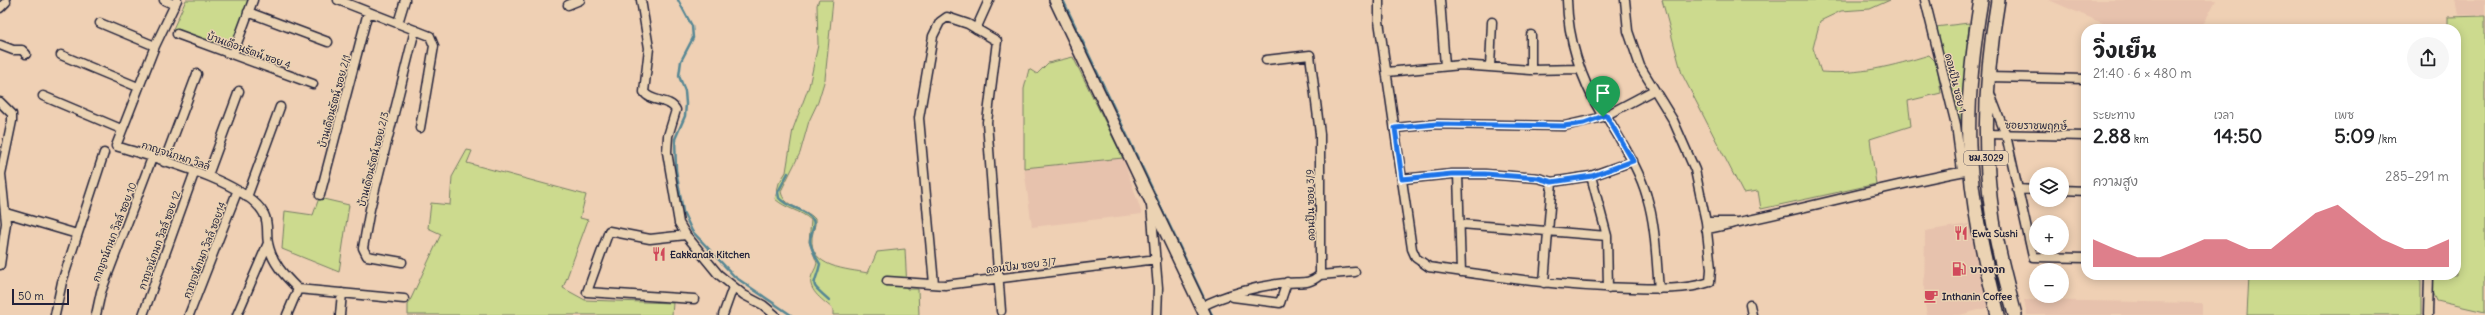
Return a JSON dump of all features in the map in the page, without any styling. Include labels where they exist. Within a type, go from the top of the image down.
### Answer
[{"type":"main road","name":"ชม.3029","points":[[1981,0],[1962,125],[1967,171],[1998,315]]},
{"type":"main road","name":"ชม.3029","points":[[1998,0],[1987,80],[1985,134],[1993,221],[2015,315]]},
{"type":"street","points":[[164,0],[176,3]]},
{"type":"street","points":[[233,54],[253,0]]},
{"type":"street","points":[[338,0],[430,36],[434,46],[420,128]]},
{"type":"street","points":[[398,23],[405,0]]},
{"type":"street","points":[[568,5],[580,0]]},
{"type":"street","points":[[641,0],[649,48],[644,92],[649,97],[671,104],[676,110],[668,136],[667,152],[679,223],[686,235],[718,274],[733,287],[775,315]]},
{"type":"street","points":[[976,29],[989,0]]},
{"type":"street","points":[[1054,0],[1151,202],[1206,307],[1229,296],[1287,282],[1312,282],[1320,275],[1355,272]]},
{"type":"street","points":[[1379,0],[1379,21],[1412,249],[1416,258],[1429,267],[1544,283],[1608,288],[1659,289],[1700,285],[1710,282],[1706,226],[1695,170],[1673,120],[1640,66],[1628,31],[1625,0]]},
{"type":"street","points":[[1440,0],[1445,66]]},
{"type":"street","points":[[1566,0],[1568,27],[1580,69],[1589,93],[1633,161],[1648,198],[1653,224],[1659,289]]},
{"type":"street","name":"ดอนปิน ซอย 1","points":[[1925,0],[1962,125]]},
{"type":"street","name":"กาญจน์กนก วิลล์","points":[[176,3],[154,46],[116,146],[208,175],[247,197],[263,212],[268,224],[268,243],[280,271],[298,288]]},
{"type":"street","points":[[248,12],[328,42]]},
{"type":"street","name":"บ้านเดือนรัตน์ ซอย 2/1","points":[[320,195],[368,12]]},
{"type":"street","points":[[934,284],[919,118],[933,36],[940,22],[948,18],[956,19],[997,41],[987,122],[1001,311]]},
{"type":"street","points":[[1490,67],[1492,22]]},
{"type":"street","points":[[100,24],[154,46]]},
{"type":"street","name":"บ้านเดือนรัตน์ ซอย 2/3","points":[[402,262],[366,256],[363,248],[370,209],[416,30]]},
{"type":"street","name":"บ้านเดือนรัตน์ ซอย 4","points":[[177,34],[313,84]]},
{"type":"street","points":[[1531,35],[1532,70]]},
{"type":"street","points":[[0,45],[13,50],[22,50],[26,54]]},
{"type":"street","points":[[61,55],[138,86]]},
{"type":"street","name":"ดอนปิน ซอย 3/9","points":[[1266,60],[1310,55],[1320,134],[1320,275]]},
{"type":"street","points":[[1387,72],[1445,66],[1532,70],[1580,69]]},
{"type":"street","points":[[164,162],[197,74]]},
{"type":"street","points":[[2081,79],[1987,80],[2006,135],[2033,257],[2081,258]]},
{"type":"street","points":[[1395,128],[1437,124],[1564,126],[1604,116],[1654,90]]},
{"type":"street","points":[[208,175],[240,91]]},
{"type":"street","points":[[43,96],[122,129]]},
{"type":"street","points":[[0,102],[12,114],[12,122],[0,174],[6,213],[0,265]]},
{"type":"street","points":[[247,197],[280,107]]},
{"type":"street","name":"ซอยราชพฤกษ์","points":[[1985,134],[2081,136]]},
{"type":"street","points":[[55,315],[62,282],[104,153]]},
{"type":"street","name":"กาญจน์กนก วิลล์ ซอย 10","points":[[96,315],[101,292],[152,158]]},
{"type":"street","points":[[1402,179],[1458,174],[1538,178],[1552,182],[1592,176],[1633,161]]},
{"type":"street","name":"กาญจน์กนก วิลล์ ซอย 12","points":[[143,315],[195,171]]},
{"type":"street","points":[[1706,226],[1782,214],[1967,171]]},
{"type":"street","points":[[1458,174],[1461,224],[1461,272]]},
{"type":"street","points":[[1592,176],[1604,218],[1607,236],[1608,288]]},
{"type":"street","points":[[1544,283],[1552,182]]},
{"type":"street","points":[[2017,189],[2029,190]]},
{"type":"street","points":[[2069,190],[2081,190]]},
{"type":"street","name":"กาญจน์กนก วิลล์ ซอย14","points":[[189,315],[237,192]]},
{"type":"street","points":[[1151,202],[1157,259],[1157,315]]},
{"type":"street","points":[[6,213],[77,234]]},
{"type":"street","points":[[1461,224],[1476,224],[1549,232],[1607,236]]},
{"type":"street","points":[[686,235],[650,239],[609,231],[587,292],[694,299]]},
{"type":"street","points":[[237,315],[268,243]]},
{"type":"street","name":"ดอนปิม ซอย 3/7","points":[[887,281],[945,285],[998,277],[1157,259]]},
{"type":"street","points":[[2428,315],[2429,280]]},
{"type":"street","points":[[1229,296],[1280,303],[1287,282]]},
{"type":"street","points":[[723,315],[733,287]]},
{"type":"street","points":[[287,315],[298,288],[404,299]]},
{"type":"street","points":[[340,315],[342,293]]},
{"type":"street","points":[[1750,305],[1752,315]]},
{"type":"shaded area","points":[[2049,0],[2216,0],[2204,24],[2104,24]]},
{"type":"shaded area","points":[[2455,0],[2485,0],[2485,15],[2458,15]]},
{"type":"shaded area","points":[[1123,158],[1142,214],[1032,227],[1024,168]]},
{"type":"shaded area","points":[[1974,223],[1993,306],[1960,315],[1927,315],[1924,299],[1925,231]]},
{"type":"shaded area","points":[[2024,300],[2029,300],[2029,303],[2069,303],[2069,301],[2202,303],[2202,315],[2027,315]]},
{"type":"green space","points":[[186,0],[249,0],[231,50],[173,29]]},
{"type":"green space","points":[[819,0],[833,0],[825,79],[818,102],[809,121],[800,153],[781,191],[786,201],[811,215],[815,219],[812,237],[813,247],[817,255],[823,261],[831,265],[868,273],[877,252],[905,249],[907,289],[918,289],[919,315],[833,315],[833,309],[814,291],[811,283],[817,263],[809,242],[811,220],[775,199],[779,183],[786,172],[793,129],[809,86],[818,45],[817,5]]},
{"type":"green space","points":[[1662,0],[1890,0],[1870,9],[1841,11],[1820,21],[1813,48],[1821,72],[1835,73],[1876,69],[1929,55],[1937,63],[1941,93],[1908,101],[1911,126],[1870,139],[1876,184],[1761,209],[1758,191],[1743,193],[1682,74]]},
{"type":"green space","points":[[2485,16],[2485,312],[2437,301],[2433,292],[2433,280],[2461,280],[2461,24],[2448,24],[2448,17]]},
{"type":"green space","points":[[1969,23],[1964,120],[1959,120],[1935,27]]},
{"type":"green space","points":[[1073,57],[1123,158],[1024,168],[1024,89],[1029,69],[1037,74],[1048,63]]},
{"type":"green space","points":[[467,150],[472,151],[467,163],[586,195],[580,218],[588,220],[563,288],[585,300],[673,303],[672,315],[408,315],[408,305],[441,234],[428,228],[431,203],[450,205],[452,177]]},
{"type":"green space","points":[[319,198],[349,205],[339,272],[282,249],[285,211],[313,215]]},
{"type":"green space","points":[[2249,280],[2421,280],[2421,315],[2247,315]]},
{"type":"waterway","points":[[678,0],[692,26],[693,38],[681,61],[679,76],[685,91],[686,104],[685,116],[675,139],[676,170],[683,212],[692,231],[735,277],[791,315]]},
{"type":"waterway","points":[[1063,0],[1212,315]]},
{"type":"waterway","points":[[788,173],[778,192],[779,198],[810,216],[814,222],[810,241],[820,264],[814,284],[815,287],[829,300]]},
{"type":"place","name":"Ewa Sushi","points":[[1961,233]]},
{"type":"place","name":"Eakkanak Kitchen","points":[[659,254]]},
{"type":"place","name":"บางจาก","points":[[1959,269]]},
{"type":"place","name":"Inthanin Coffee","points":[[1931,296]]},
{"type":"route","points":[[1606,115],[1633,161],[1592,176],[1552,182],[1538,178],[1485,174],[1452,174],[1402,179],[1395,128],[1437,124],[1487,124],[1539,127],[1564,126],[1584,123],[1603,117],[1606,115]]}]
